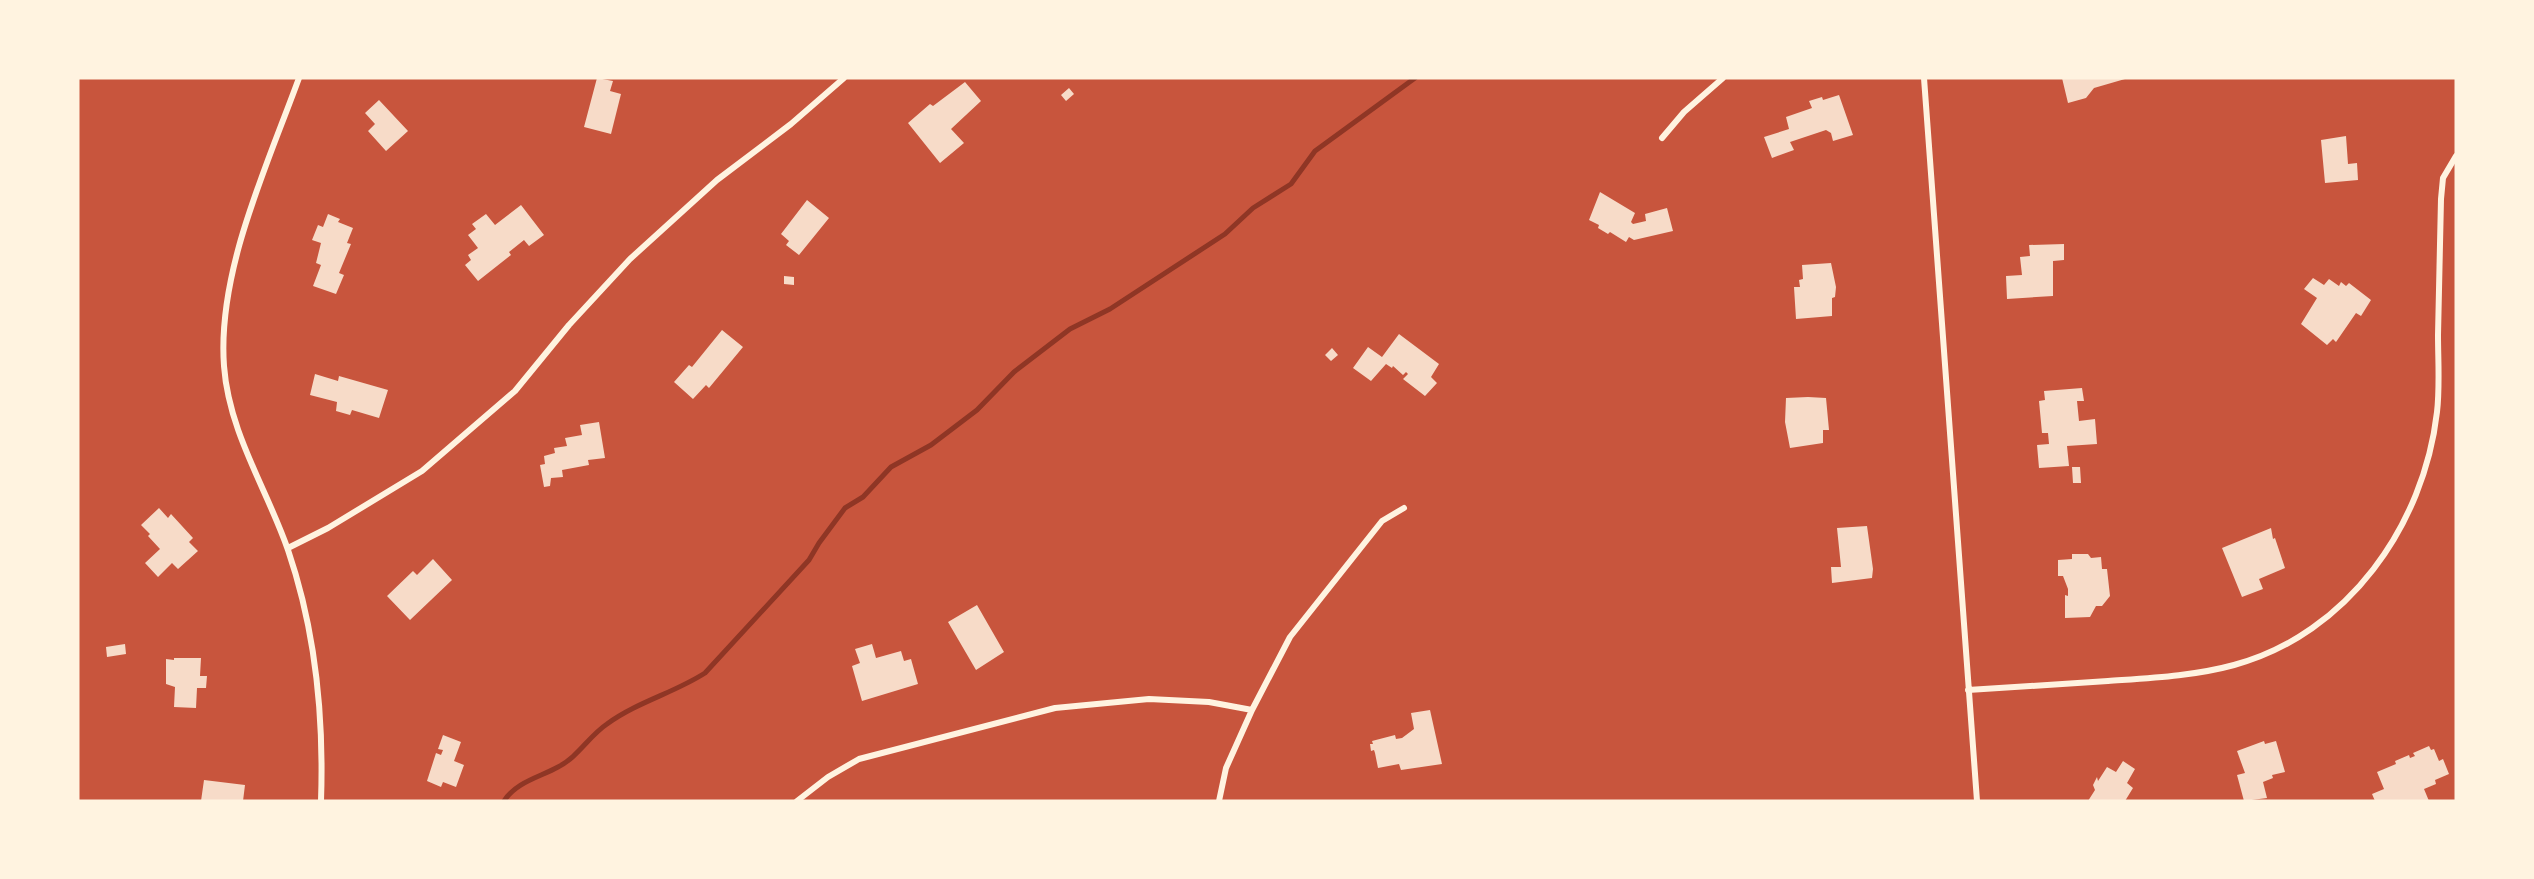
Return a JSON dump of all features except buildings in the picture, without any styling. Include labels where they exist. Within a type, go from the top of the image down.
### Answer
[{"type":"street","points":[[299,78],[241,241],[229,289],[224,367],[231,407],[252,467],[288,548],[307,611],[316,660],[321,712],[321,801]]},
{"type":"street","points":[[288,548],[328,528],[422,471],[515,391],[568,325],[630,259],[717,180],[791,124],[844,78]]},
{"type":"street","points":[[1662,138],[1684,112],[1723,78]]},
{"type":"street","points":[[1924,78],[1977,801]]},
{"type":"street","points":[[1968,690],[2134,679],[2235,665],[2269,652],[2304,633],[2346,601],[2376,568],[2409,514],[2431,446],[2437,411],[2440,199],[2443,178],[2456,156]]},
{"type":"street","points":[[1219,801],[1226,768],[1252,710],[1290,638],[1382,520],[1404,508]]},
{"type":"street","points":[[797,801],[828,777],[859,759],[1055,708],[1149,699],[1209,702],[1252,710]]},
{"type":"waterway","points":[[504,801],[515,789],[565,763],[601,729],[619,716],[705,673],[809,560],[845,508],[863,497],[891,467],[931,445],[977,410],[1014,372],[1070,329],[1110,309],[1225,234],[1253,208],[1291,184],[1315,151],[1415,78]]}]
